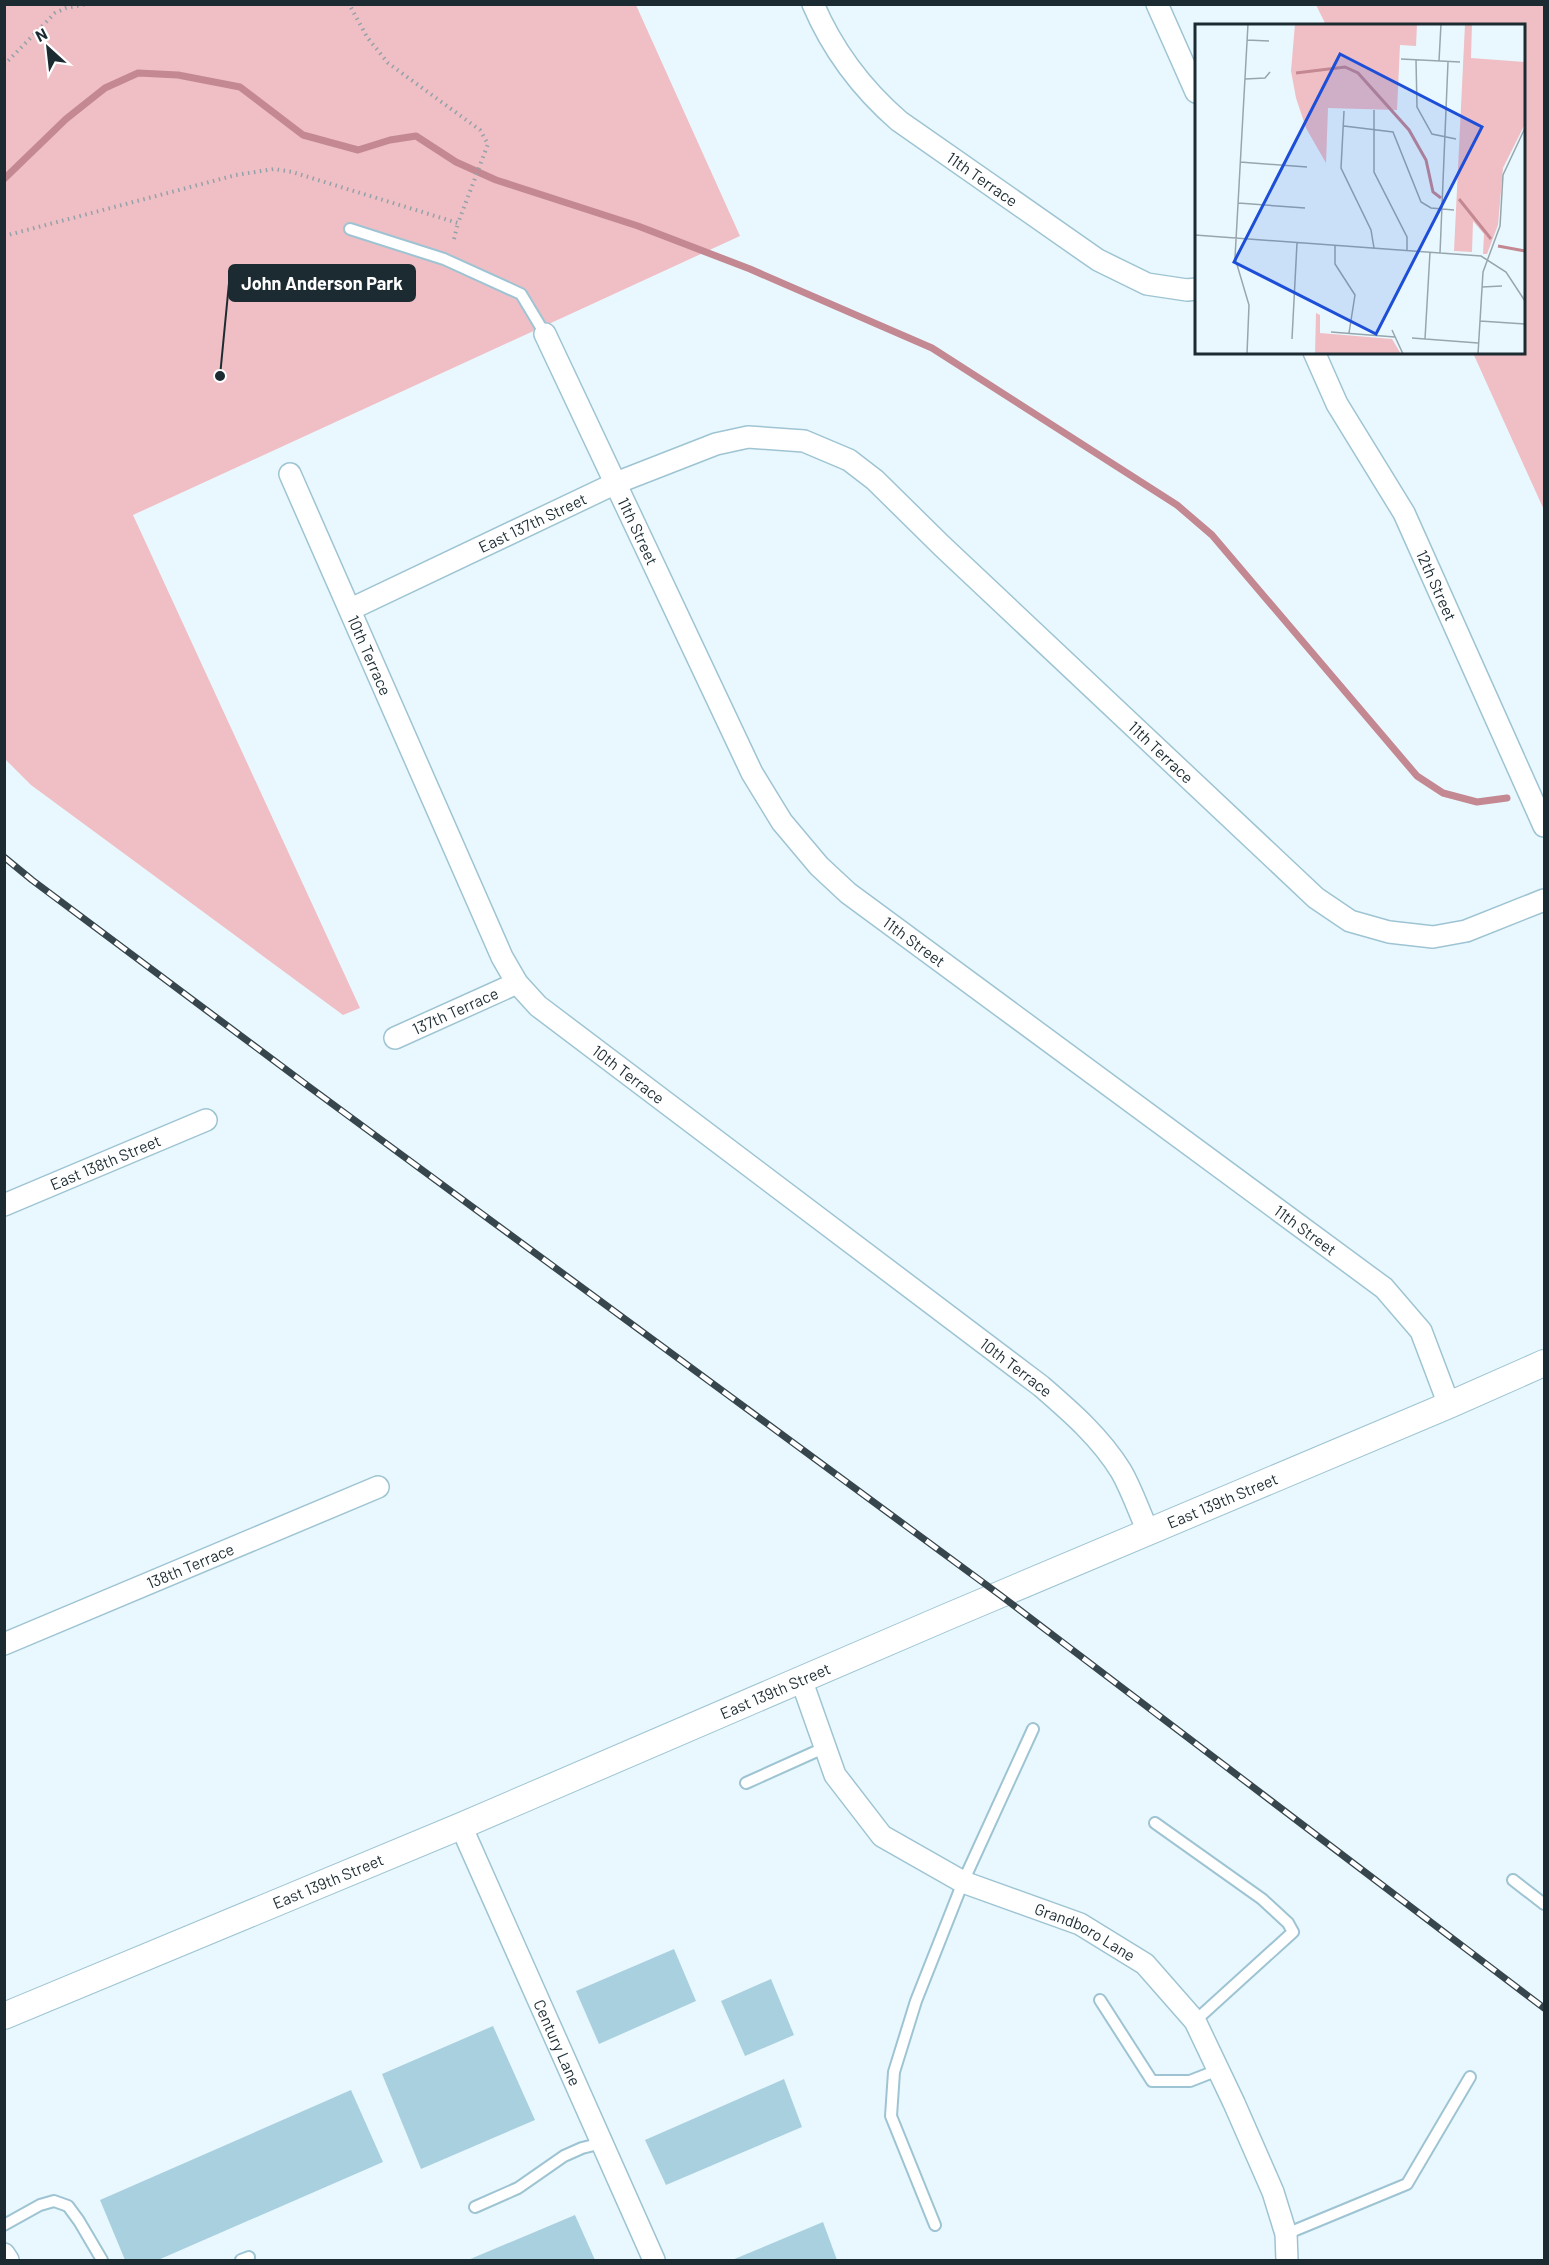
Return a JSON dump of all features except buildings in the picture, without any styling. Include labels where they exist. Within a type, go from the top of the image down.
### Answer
[{"type":"street","name":"11th Terrace","points":[[813,4],[826,34],[848,68],[881,106],[899,121],[1098,260],[1147,284],[1195,289]]},
{"type":"street","points":[[1157,4],[1195,88]]},
{"type":"street","name":"11th Street","points":[[545,334],[752,773],[782,822],[819,866],[848,893],[1384,1288],[1421,1331],[1449,1406]]},
{"type":"street","name":"12th Street","points":[[1315,354],[1337,404],[1404,513],[1545,826]]},
{"type":"street","name":"East 137th Street","points":[[351,609],[616,483],[716,444],[748,437],[804,441],[822,448]]},
{"type":"street","name":"11th Terrace","points":[[822,448],[849,460],[875,480],[1316,897],[1350,921],[1389,932],[1433,937],[1466,931],[1545,900]]},
{"type":"street","name":"10th Terrace","points":[[290,474],[498,948],[517,983],[538,1006],[1050,1393],[1084,1423],[1106,1449],[1122,1473],[1148,1532]]},
{"type":"street","name":"137th Terrace","points":[[395,1038],[517,983]]},
{"type":"street","name":"East 138th Street","points":[[4,1205],[206,1120]]},
{"type":"street","name":"East 139th Street","points":[[4,2016],[461,1826],[801,1679],[1449,1406],[1545,1363]]},
{"type":"street","name":"138th Terrace","points":[[4,1644],[378,1487]]},
{"type":"street","name":"Grandboro Lane","points":[[801,1679],[836,1775],[882,1836],[963,1882],[1080,1924],[1145,1964],[1195,2021],[1273,2192],[1286,2234],[1287,2260]]},
{"type":"street","name":"Century Lane","points":[[461,1826],[654,2260]]},
{"type":"street","points":[[4,2254],[9,2260]]},
{"type":"lane","points":[[350,229],[444,259],[520,294],[545,334]]},
{"type":"lane","points":[[935,2224],[891,2116],[894,2072],[916,2001],[963,1882],[1033,1729]]},
{"type":"lane","points":[[746,1783],[826,1747]]},
{"type":"lane","points":[[1155,1823],[1262,1899],[1288,1923],[1293,1932],[1195,2021]]},
{"type":"lane","points":[[1513,1880],[1545,1904]]},
{"type":"lane","points":[[1100,2000],[1152,2081],[1190,2080],[1218,2070]]},
{"type":"lane","points":[[1286,2234],[1407,2184],[1470,2077]]},
{"type":"lane","points":[[475,2207],[518,2188],[564,2156],[602,2143]]},
{"type":"lane","points":[[4,2225],[54,2200],[68,2206],[102,2260]]},
{"type":"path","points":[[4,65],[55,13],[66,8],[87,4]]},
{"type":"path","points":[[348,4],[367,37],[388,63],[485,136],[488,144],[454,239]]},
{"type":"path","points":[[4,236],[212,181],[274,169],[292,172],[458,223]]},
{"type":"shaded area","points":[[4,5],[636,5],[740,236],[133,515],[360,1008],[343,1015],[31,785],[5,759]]},
{"type":"shaded area","points":[[1316,5],[1544,5],[1544,510],[1473,354],[1525,354],[1525,24],[1326,24]]},
{"type":"waterway","points":[[4,179],[66,119],[105,88],[138,73],[178,75],[240,87],[303,135],[358,150],[390,140],[416,136],[456,162],[496,180],[638,226],[750,269],[932,348],[1177,505],[1212,535],[1417,776],[1443,793],[1477,802],[1507,798]]},
{"type":"railway","points":[[4,857],[308,1086],[1000,1595],[1544,2008]]},
{"type":"place","name":"John Anderson Park","points":[[220,376]]}]
